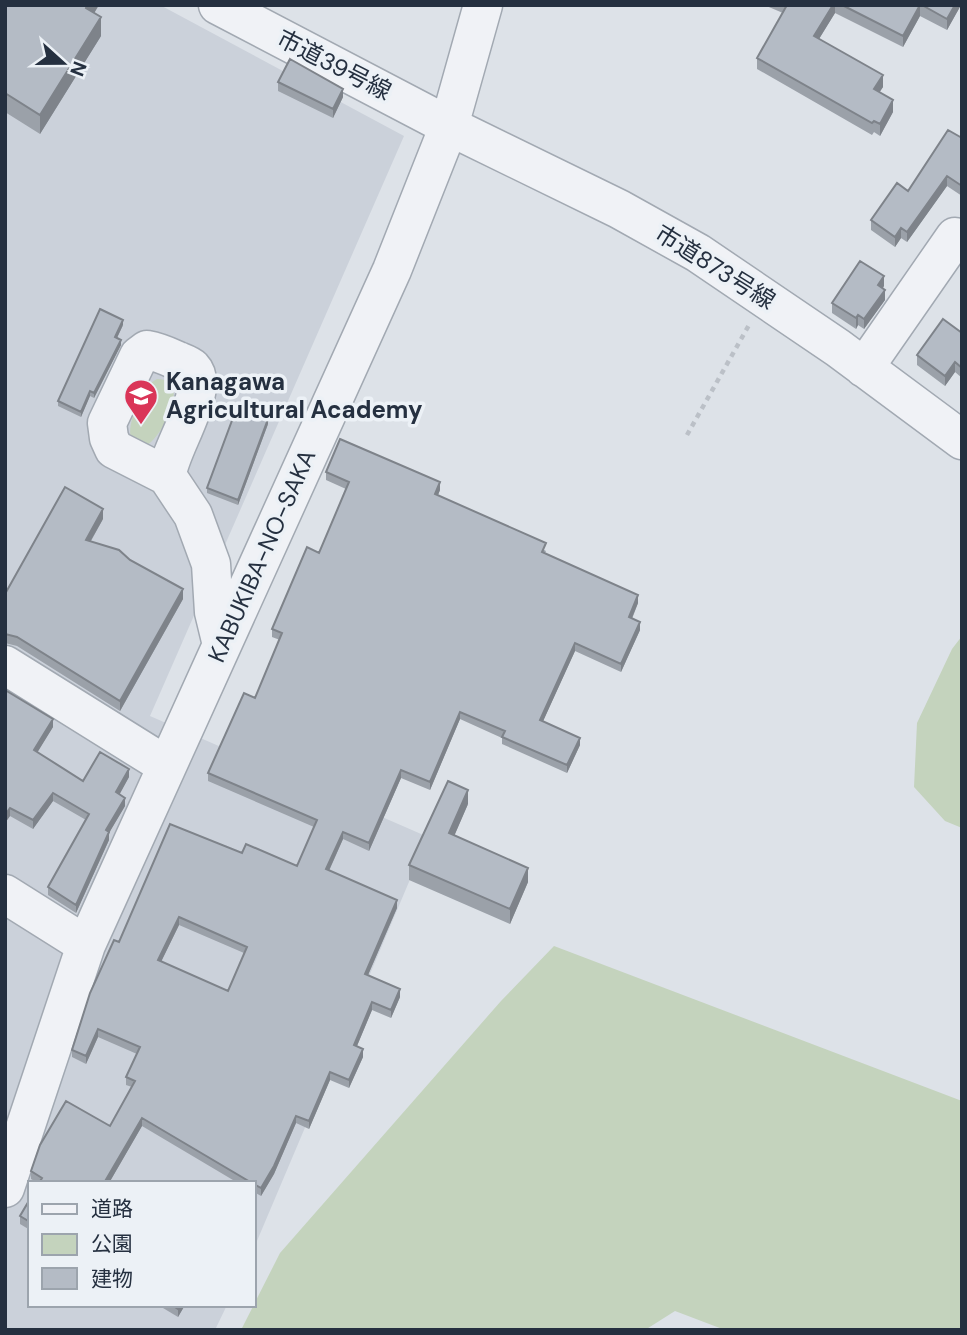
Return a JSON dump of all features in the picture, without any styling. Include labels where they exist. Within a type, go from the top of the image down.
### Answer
[{"type":"street","name":"市道39号線","points":[[218,5],[449,125]]},
{"type":"street","name":"KABUKIBA-NO-SAKA","points":[[5,1188],[86,945],[392,270],[449,125],[483,5]]},
{"type":"street","name":"市道873号線","points":[[449,125],[619,209],[698,253],[765,297],[962,440]]},
{"type":"street","points":[[864,368],[955,237]]},
{"type":"street","points":[[167,476],[193,515],[211,564],[214,612],[222,645]]},
{"type":"street","points":[[5,665],[167,766]]},
{"type":"street","points":[[5,894],[86,945]]},
{"type":"path","points":[[687,435],[765,297]]},
{"type":"shaded area","name":"Kanagawa Agricultural Academy","points":[[5,5],[160,5],[404,136],[150,716],[428,837],[256,1243],[256,1181],[28,1181],[28,1307],[226,1307],[215,1330],[5,1330]]},
{"type":"green space","points":[[157,379],[168,382],[173,389],[173,399],[165,423],[151,442],[144,445],[131,438],[131,424],[142,396]]},
{"type":"green space","points":[[962,636],[962,828],[945,821],[914,787],[917,723],[952,649]]},
{"type":"green space","points":[[554,946],[962,1101],[962,1330],[725,1330],[675,1311],[645,1330],[241,1330],[253,1307],[256,1307],[256,1300],[280,1253],[501,1001]]},
{"type":"building","points":[[5,5],[87,5],[86,8],[101,17],[40,115],[5,93]]},
{"type":"building","points":[[787,5],[833,5],[814,36],[883,75],[874,89],[893,100],[880,124],[874,121],[872,123],[757,58]]},
{"type":"building","points":[[842,5],[920,5],[903,36]]},
{"type":"building","points":[[922,5],[955,5],[947,19]]},
{"type":"building","points":[[290,59],[343,89],[333,109],[278,82]]},
{"type":"building","points":[[948,130],[962,138],[962,186],[947,176],[907,232],[901,228],[895,237],[871,220],[897,183],[908,191]]},
{"type":"building","points":[[860,261],[884,276],[878,285],[885,290],[864,319],[858,315],[856,318],[832,303]]},
{"type":"building","points":[[100,309],[123,320],[115,337],[121,340],[94,393],[90,391],[81,412],[58,401]]},
{"type":"building","points":[[943,319],[962,333],[962,368],[955,362],[945,376],[917,355]]},
{"type":"building","points":[[237,407],[268,419],[238,500],[207,488]]},
{"type":"building","points":[[340,439],[440,482],[435,494],[546,543],[542,552],[638,595],[629,617],[640,622],[621,664],[575,643],[540,720],[580,738],[567,765],[502,737],[505,731],[460,712],[430,782],[401,770],[369,843],[343,832],[326,869],[397,900],[365,974],[400,989],[391,1010],[372,1002],[354,1045],[363,1049],[349,1080],[330,1072],[309,1121],[296,1116],[261,1188],[256,1185],[256,1181],[249,1181],[142,1118],[105,1181],[40,1181],[42,1178],[31,1171],[40,1145],[66,1101],[110,1126],[135,1081],[126,1077],[140,1047],[98,1029],[86,1056],[72,1050],[90,993],[114,940],[119,942],[170,824],[242,853],[246,844],[297,866],[317,820],[208,773],[244,693],[255,698],[282,633],[272,629],[307,547],[319,553],[349,482],[326,472]],"holes":[[[179,917],[247,947],[228,991],[158,960]]]},
{"type":"building","points":[[65,487],[103,509],[86,540],[119,550],[130,560],[183,589],[120,701],[17,637],[5,634],[5,594]]},
{"type":"building","points":[[5,690],[53,719],[34,750],[83,781],[100,752],[129,769],[116,792],[125,798],[106,830],[109,832],[76,905],[48,887],[89,814],[53,793],[33,820],[10,808],[5,815]]},
{"type":"building","points":[[448,781],[468,790],[449,833],[528,868],[510,909],[409,865]]},
{"type":"building","points":[[28,1202],[28,1221],[20,1216]]},
{"type":"place","name":"Kanagawa Agricultural Academy","points":[[141,426]]}]
